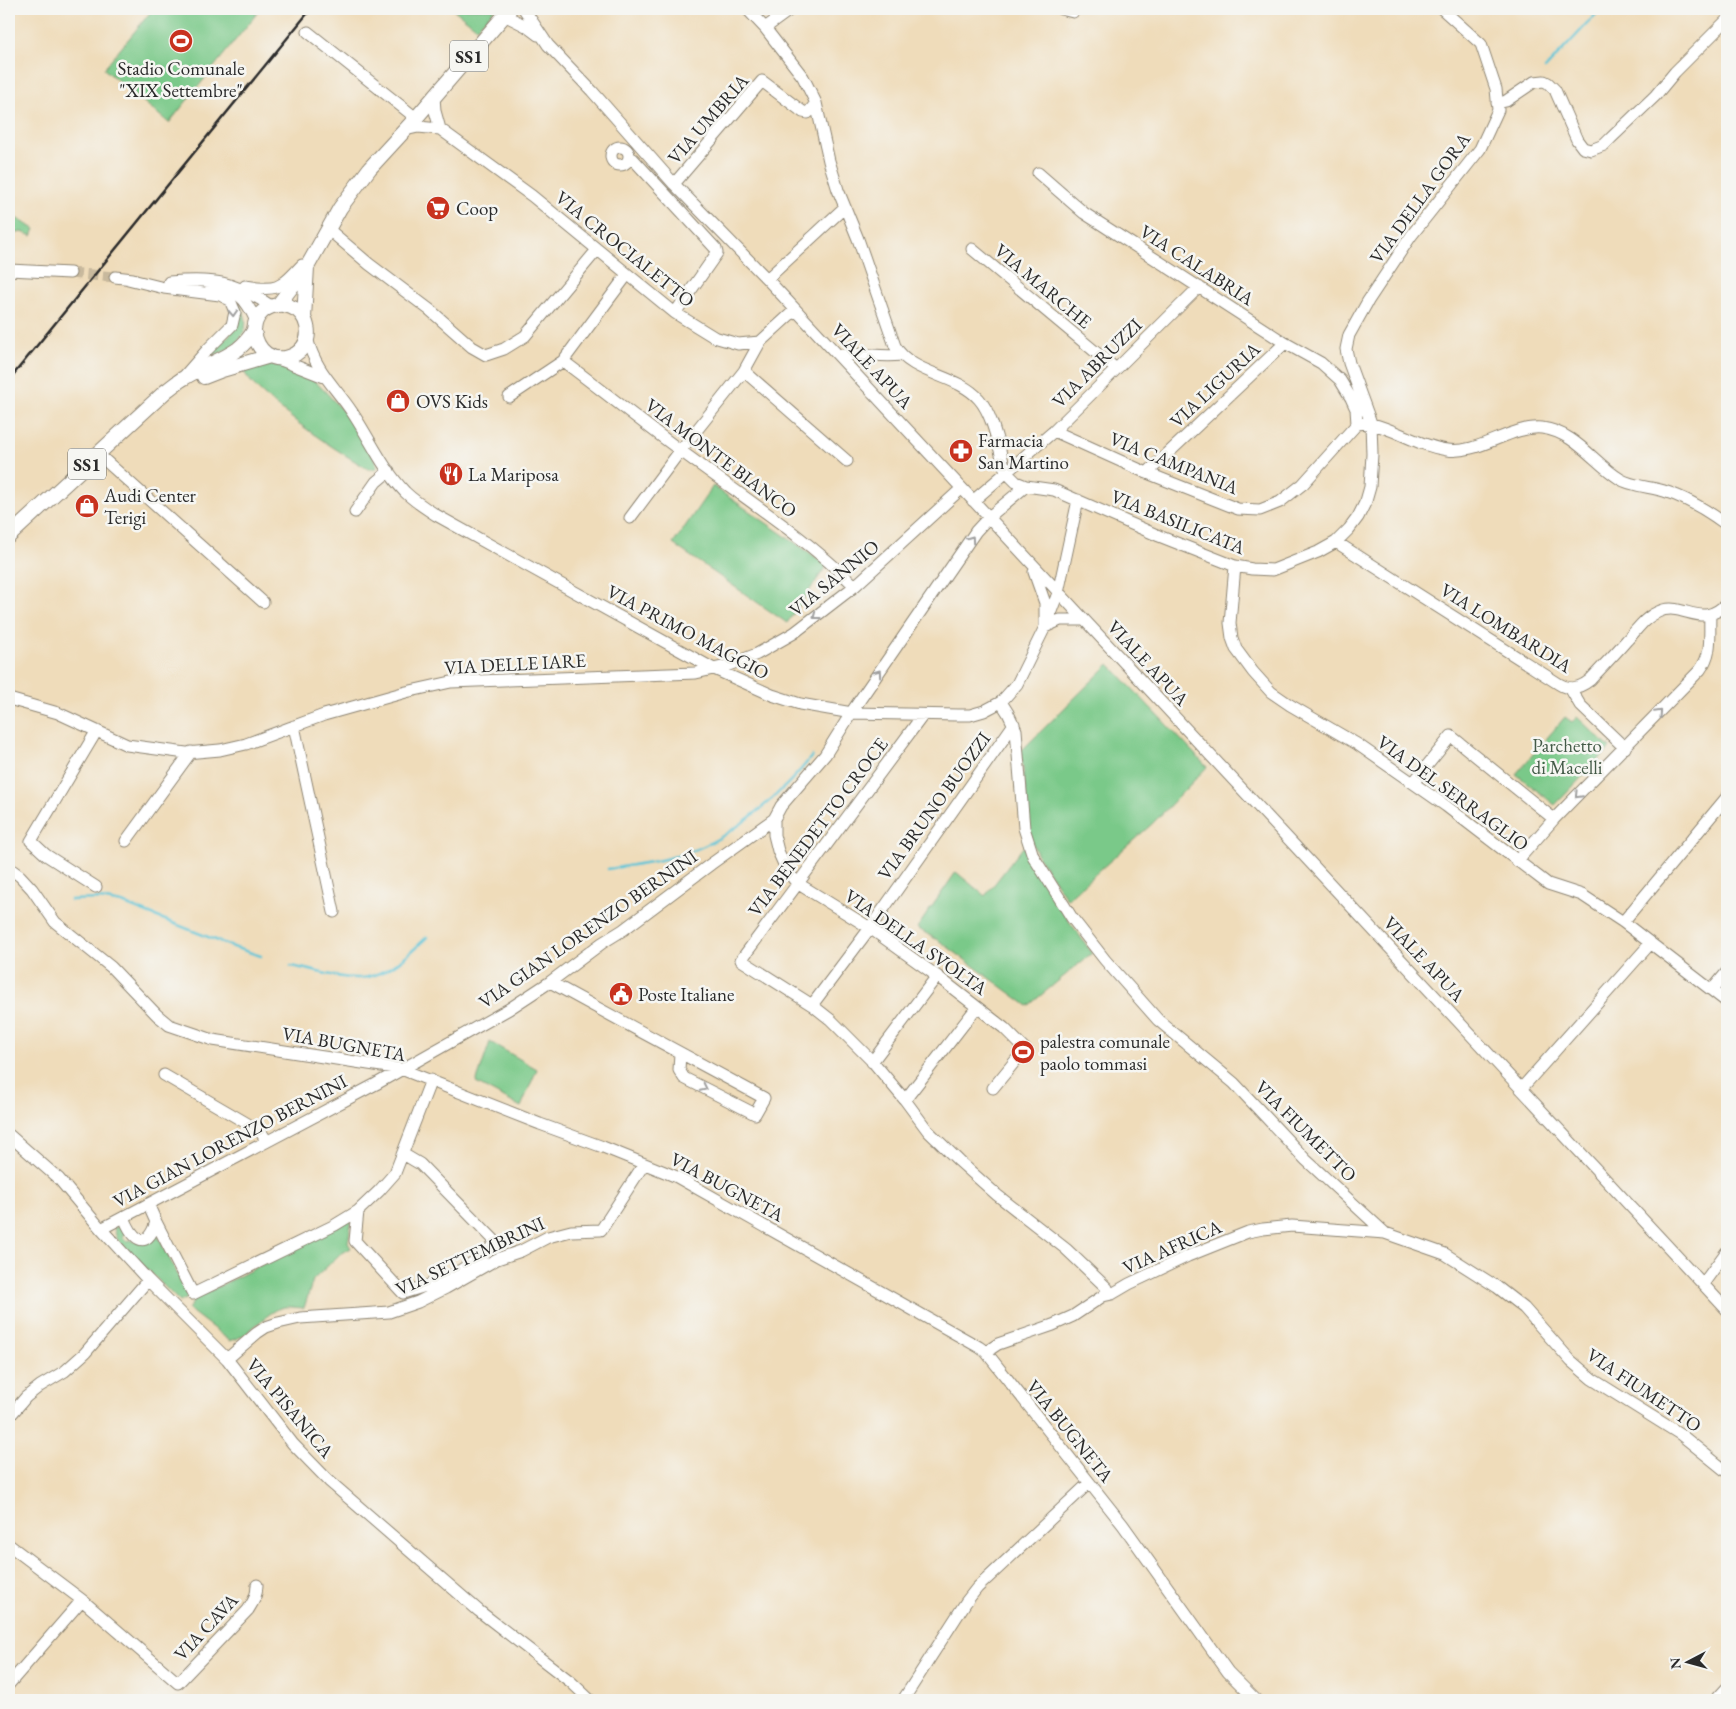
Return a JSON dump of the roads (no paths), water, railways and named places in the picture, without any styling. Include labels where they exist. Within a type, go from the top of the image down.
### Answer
[{"type":"main road","name":"SS1","points":[[275,305],[307,267],[340,208],[370,168],[406,130],[507,12]]},
{"type":"main road","points":[[304,318],[307,267]]},
{"type":"main road","points":[[166,392],[183,378],[245,344],[262,312],[275,305],[288,306],[298,310],[308,328],[307,338],[302,349],[291,357],[274,358],[258,346],[255,326]]},
{"type":"main road","name":"SS1","points":[[9,536],[149,405],[166,392],[222,370],[274,358]]},
{"type":"street","name":"VIALE APUA","points":[[524,9],[543,39]]},
{"type":"street","points":[[747,9],[765,28],[803,77],[816,103],[829,161],[858,238],[888,331],[900,355],[963,386],[980,400],[992,425],[1006,472]]},
{"type":"street","points":[[765,28],[791,9]]},
{"type":"street","points":[[1061,9],[1073,12],[1076,9]]},
{"type":"street","points":[[1444,9],[1481,44],[1496,89],[1497,103],[1506,101],[1534,82],[1544,81],[1552,86],[1577,140],[1583,148],[1591,150],[1604,145],[1631,120],[1675,72],[1727,20]]},
{"type":"street","name":"VIALE APUA","points":[[507,12],[543,39],[592,91],[674,184],[839,356],[1727,1310]]},
{"type":"street","points":[[308,32],[416,118]]},
{"type":"street","name":"VIA UMBRIA","points":[[674,184],[762,81],[803,112],[808,113],[816,103]]},
{"type":"street","points":[[406,130],[418,127],[440,129],[434,98]]},
{"type":"street","name":"VIA DELLA GORA","points":[[1371,423],[1349,363],[1346,349],[1349,335],[1368,301],[1411,236],[1480,149],[1496,115],[1497,103]]},
{"type":"street","name":"VIA CROCIALETTO","points":[[440,129],[532,196],[675,313],[714,337],[738,344],[760,342]]},
{"type":"street","points":[[629,157],[633,159],[716,249],[717,253],[675,313]]},
{"type":"street","name":"VIA CALABRIA","points":[[1038,173],[1084,213],[1285,343],[1322,363],[1340,380],[1356,410],[1357,424]]},
{"type":"street","points":[[767,280],[845,207]]},
{"type":"street","points":[[328,229],[368,264],[430,310],[472,348],[486,355],[504,349],[525,336],[597,250]]},
{"type":"street","points":[[169,282],[192,280],[216,281],[252,288],[274,289],[286,282],[319,247]]},
{"type":"street","name":"VIA MARCHE","points":[[972,249],[1116,369]]},
{"type":"street","points":[[9,270],[70,274]]},
{"type":"street","points":[[509,397],[563,361],[627,275]]},
{"type":"street","points":[[115,277],[233,291],[248,304],[255,326]]},
{"type":"street","points":[[128,279],[164,288],[220,295],[230,300],[233,306],[234,319],[232,325],[183,378]]},
{"type":"street","points":[[229,284],[275,305]]},
{"type":"street","name":"VIA ABRUZZI","points":[[973,501],[1054,431],[1199,286]]},
{"type":"street","points":[[630,518],[680,451],[744,371],[760,342],[795,310]]},
{"type":"street","name":"VIA PRIMO MAGGIO","points":[[307,338],[311,353],[324,377],[351,411],[389,471],[407,494],[436,515],[712,668],[772,695],[800,704],[852,713],[970,715],[984,711],[1001,702],[1017,684],[1045,626],[1058,593],[1078,500]]},
{"type":"street","name":"VIA LIGURIA","points":[[1147,473],[1285,343]]},
{"type":"street","points":[[839,356],[900,355]]},
{"type":"street","points":[[274,358],[324,377]]},
{"type":"street","name":"VIA MONTE BIANCO","points":[[563,361],[680,451],[799,537],[833,564],[855,586]]},
{"type":"street","points":[[744,371],[847,461]]},
{"type":"street","points":[[1340,380],[1353,373]]},
{"type":"street","points":[[1357,424],[1371,423],[1431,447],[1450,451],[1467,448],[1522,430],[1540,428],[1559,432],[1577,444],[1622,481],[1666,491],[1709,512],[1727,525]]},
{"type":"street","name":"VIA BASILICATA","points":[[1006,472],[1016,482],[1026,486],[1054,490],[1159,536],[1235,566],[1273,570],[1318,552],[1336,542],[1358,516],[1366,501],[1370,487],[1371,423]]},
{"type":"street","name":"VIA CAMPANIA","points":[[1054,431],[1147,473],[1238,508],[1260,510],[1280,502],[1303,484],[1357,424]]},
{"type":"street","points":[[98,454],[263,602]]},
{"type":"street","points":[[355,512],[376,482],[389,471]]},
{"type":"street","points":[[774,819],[781,806],[825,755],[855,707],[976,531],[989,517],[1026,486]]},
{"type":"street","name":"VIA SANNIO","points":[[712,668],[731,665],[772,647],[794,633],[855,586],[962,489]]},
{"type":"street","name":"VIA LOMBARDIA","points":[[1336,542],[1558,684],[1570,688],[1584,685],[1590,680],[1640,625],[1656,612],[1670,609],[1703,616],[1710,615]]},
{"type":"street","points":[[1031,563],[1045,603],[1045,626],[1060,620],[1084,620]]},
{"type":"street","name":"VIA DEL SERRAGLIO","points":[[1235,566],[1231,601],[1231,631],[1236,648],[1253,672],[1272,692],[1290,705],[1357,744],[1413,783],[1548,884],[1582,896],[1623,922],[1727,1002]]},
{"type":"street","points":[[1517,861],[1554,819],[1700,670],[1707,660],[1709,651],[1710,615],[1727,603]]},
{"type":"street","name":"VIA DELLE IARE","points":[[9,699],[58,713],[127,745],[158,750],[190,752],[220,750],[246,744],[324,714],[396,694],[451,682],[696,673],[712,668]]},
{"type":"street","points":[[1570,688],[1580,705],[1625,748]]},
{"type":"street","name":"VIA FIUMETTO","points":[[1001,702],[1014,724],[1017,740],[1021,802],[1027,839],[1034,856],[1072,918],[1105,960],[1158,1020],[1234,1083],[1306,1160],[1385,1233],[1445,1254],[1497,1287],[1524,1308],[1570,1361],[1592,1379],[1680,1434],[1727,1472]]},
{"type":"street","name":"VIA BENEDETTO CROCE","points":[[812,1005],[741,960],[923,715]]},
{"type":"street","name":"VIA BRUNO BUOZZI","points":[[812,1005],[870,928],[1014,724]]},
{"type":"street","points":[[294,726],[334,912]]},
{"type":"street","points":[[96,732],[31,841],[46,855],[96,887]]},
{"type":"street","points":[[1413,783],[1451,736],[1554,819]]},
{"type":"street","points":[[126,841],[190,752]]},
{"type":"street","points":[[1623,922],[1727,797]]},
{"type":"street","name":"VIA DELLA SVOLTA","points":[[774,819],[774,835],[778,851],[787,871],[797,883],[870,928],[937,976],[1004,1028],[1025,1049],[993,1088]]},
{"type":"street","name":"VIA GIAN LORENZO BERNINI","points":[[101,1229],[267,1142],[475,1029],[550,982],[774,819]]},
{"type":"street","name":"VIA BUGNETA","points":[[9,868],[32,888],[55,922],[111,967],[169,1025],[213,1040],[401,1069],[644,1164],[686,1181],[986,1352],[1123,1525],[1228,1672],[1256,1700]]},
{"type":"street","points":[[1522,1090],[1650,944]]},
{"type":"street","points":[[1712,990],[1727,972]]},
{"type":"street","points":[[872,1062],[937,976]]},
{"type":"street","points":[[550,982],[764,1098],[755,1114],[684,1078],[679,1070],[680,1053]]},
{"type":"street","points":[[812,1005],[831,1020],[872,1062],[905,1100],[928,1132],[959,1162],[997,1195],[1066,1249],[1104,1284],[1108,1291],[1103,1296]]},
{"type":"street","points":[[905,1100],[977,1007]]},
{"type":"street","points":[[164,1075],[260,1131],[267,1142]]},
{"type":"street","points":[[148,1204],[193,1294],[335,1225],[358,1211],[379,1192],[395,1173],[431,1080]]},
{"type":"street","name":"VIA PISANICA","points":[[9,1135],[60,1179],[101,1229],[148,1280],[227,1359],[293,1444],[330,1481],[479,1612],[571,1682],[590,1700]]},
{"type":"street","points":[[358,1211],[354,1241],[403,1293],[445,1280],[472,1263],[497,1243],[420,1164],[402,1154]]},
{"type":"street","name":"VIA SETTEMBRINI","points":[[227,1359],[266,1327],[300,1318],[389,1312],[418,1302],[497,1259],[521,1251],[548,1237],[571,1231],[601,1230],[644,1164]]},
{"type":"street","points":[[124,1217],[132,1234],[140,1239],[153,1233],[156,1222]]},
{"type":"street","name":"VIA AFRICA","points":[[986,1352],[998,1344],[1053,1325],[1072,1316],[1103,1296],[1112,1294],[1188,1256],[1248,1232],[1292,1226],[1385,1233]]},
{"type":"street","points":[[1703,1284],[1727,1251]]},
{"type":"street","points":[[9,1417],[26,1397],[64,1371],[85,1353],[148,1280]]},
{"type":"street","points":[[903,1700],[977,1588],[1089,1483]]},
{"type":"street","name":"VIA CAVA","points":[[9,1545],[82,1600],[178,1683],[248,1610],[254,1601],[257,1585]]},
{"type":"street","points":[[9,1684],[82,1600]]},
{"type":"street","points":[[1716,1700],[1727,1688]]},
{"type":"waterway","points":[[1545,69],[1601,9]]},
{"type":"waterway","points":[[608,869],[673,857],[710,843],[759,810],[788,783],[812,756]]},
{"type":"waterway","points":[[70,900],[100,899],[122,903],[261,956]]},
{"type":"waterway","points":[[291,966],[344,977],[370,977],[397,963],[427,937]]},
{"type":"tunnel","points":[[70,273],[115,277]]},
{"type":"railway","points":[[9,380],[311,9]]},
{"type":"place","name":"Stadio Comunale \"XIX Settembre\"","points":[[181,41]]},
{"type":"place","name":"Coop","points":[[438,208]]},
{"type":"place","name":"OVS Kids","points":[[398,401]]},
{"type":"place","name":"Farmacia San Martino","points":[[961,451]]},
{"type":"place","name":"La Mariposa","points":[[451,474]]},
{"type":"place","name":"Audi Center Terigi","points":[[87,506]]},
{"type":"place","name":"Poste Italiane","points":[[621,994]]},
{"type":"place","name":"palestra comunale paolo tommasi","points":[[1023,1052]]},
{"type":"park label","name":"Parchetto di Macelli","points":[[1567,756]]}]
